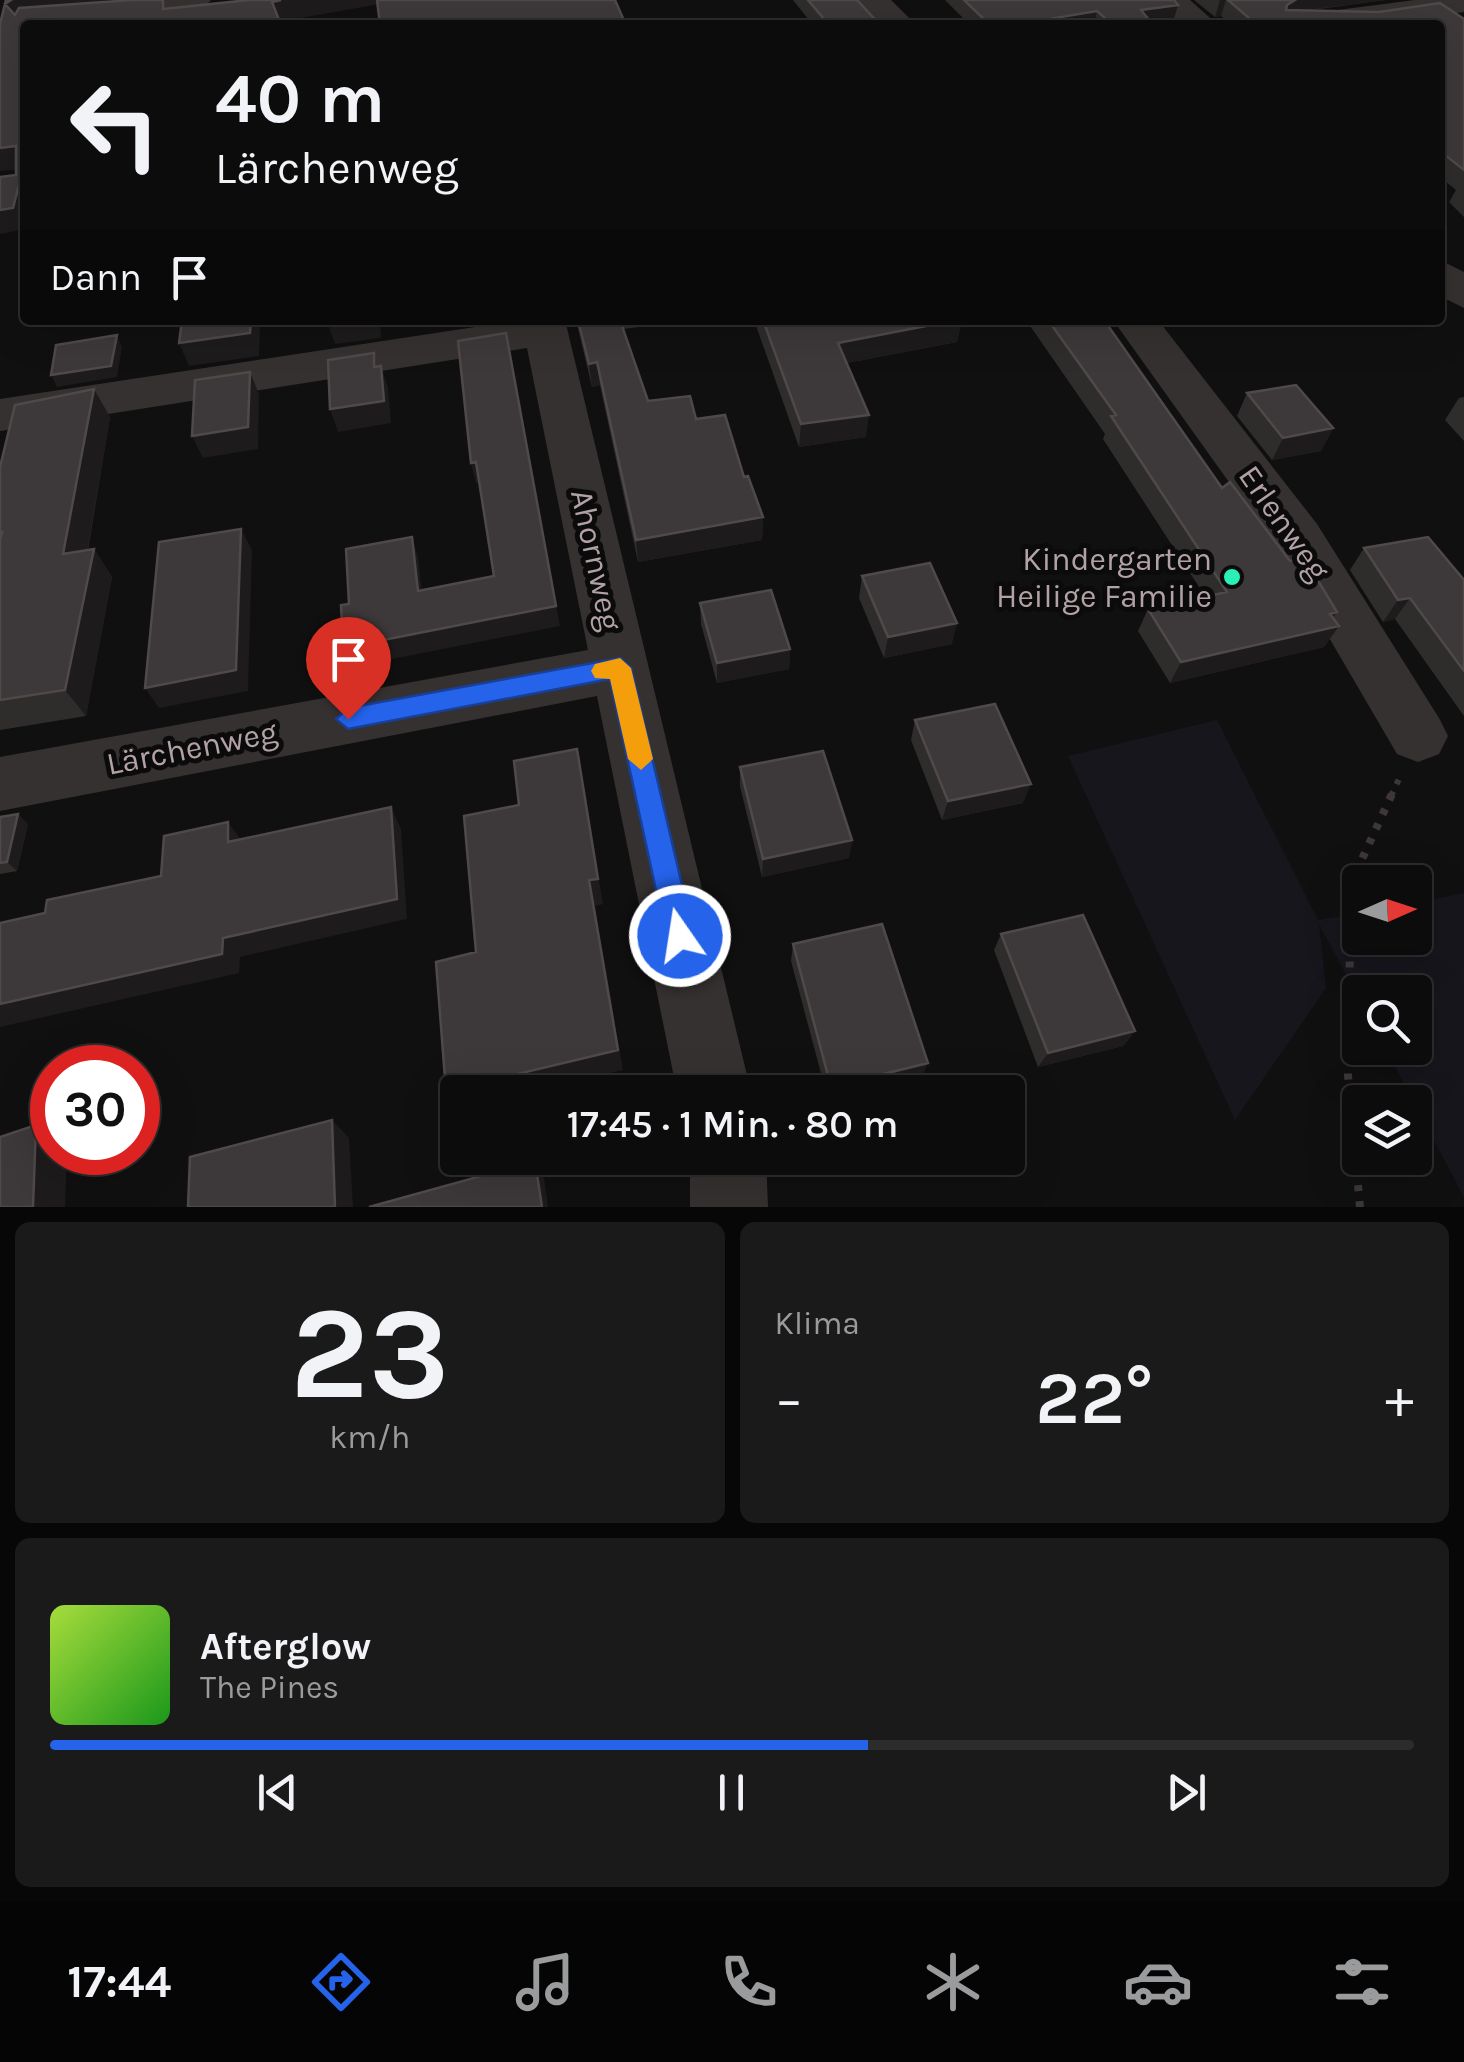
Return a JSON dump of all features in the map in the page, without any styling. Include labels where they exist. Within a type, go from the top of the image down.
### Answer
[{"type":"street","points":[[67,20],[195,0]]},
{"type":"street","points":[[872,0],[894,20]]},
{"type":"street","points":[[1170,0],[1196,20]]},
{"type":"street","points":[[1342,20],[1452,7]]},
{"type":"street","points":[[1445,278],[1464,295]]},
{"type":"street","name":"Erlenweg","points":[[1139,325],[1298,538],[1418,736]]},
{"type":"street","points":[[0,415],[544,326]]},
{"type":"street","name":"Ahornweg","points":[[544,326],[710,1075]]},
{"type":"street","name":"Lärchenweg","points":[[0,784],[620,668]]},
{"type":"street","points":[[729,1175],[730,1207]]},
{"type":"path","points":[[1360,1207],[1348,1075],[1351,883],[1418,736]]},
{"type":"shaded area","points":[[1217,720],[1318,920],[1342,916],[1342,955],[1432,955],[1432,900],[1464,893],[1464,1197],[1432,1137],[1432,1085],[1405,1085],[1394,1065],[1432,1065],[1432,975],[1346,975],[1319,924],[1326,988],[1235,1120],[1068,756]]},
{"type":"building","points":[[132,0],[163,0],[163,9],[281,0],[272,2],[279,20],[20,20],[20,181],[13,208],[0,210],[0,177],[16,175],[16,146],[0,148],[0,24],[5,4],[15,15],[19,8]]},
{"type":"building","points":[[377,0],[615,0],[624,20],[379,20]]},
{"type":"building","points":[[808,0],[857,0],[875,20],[825,20]]},
{"type":"building","points":[[964,0],[1174,0],[1178,5],[1141,10],[1149,20],[1107,20],[1097,11],[1043,20],[985,20]]},
{"type":"building","points":[[1228,0],[1295,0],[1286,10],[1379,12],[1440,3],[1464,19],[1464,170],[1445,155],[1445,20],[1251,20]]},
{"type":"building","points":[[181,325],[251,325],[250,333],[179,343]]},
{"type":"building","points":[[579,325],[622,325],[648,401],[690,396],[696,419],[725,415],[744,477],[748,476],[763,517],[636,540],[597,362],[589,364]]},
{"type":"building","points":[[765,325],[931,325],[838,343],[869,415],[801,424]]},
{"type":"building","points":[[1052,325],[1108,325],[1222,488],[1230,482],[1290,561],[1305,559],[1337,612],[1330,614],[1339,626],[1181,662],[1148,609],[1227,592],[1111,416],[1116,415]]},
{"type":"building","points":[[506,333],[556,606],[343,648],[341,605],[349,604],[346,549],[412,537],[418,591],[494,576],[476,462],[471,463],[458,341]]},
{"type":"building","points":[[117,335],[111,366],[51,375],[56,345]]},
{"type":"building","points":[[374,353],[374,367],[381,366],[384,401],[330,409],[328,360]]},
{"type":"building","points":[[250,372],[248,427],[192,436],[195,380]]},
{"type":"building","points":[[1296,385],[1333,428],[1283,438],[1247,393]]},
{"type":"building","points":[[94,389],[63,554],[94,549],[65,690],[0,700],[0,467],[15,405]]},
{"type":"building","points":[[241,529],[236,670],[145,688],[159,542]]},
{"type":"building","points":[[1428,537],[1464,580],[1464,671],[1410,598],[1398,600],[1364,548]]},
{"type":"building","points":[[930,563],[957,623],[888,637],[862,576]]},
{"type":"building","points":[[771,590],[790,649],[717,663],[700,603]]},
{"type":"building","points":[[995,704],[1031,784],[948,801],[915,720]]},
{"type":"building","points":[[577,749],[598,879],[589,880],[618,1050],[513,1075],[445,1075],[436,962],[476,952],[464,816],[519,805],[514,761]]},
{"type":"building","points":[[823,751],[852,840],[763,859],[740,767]]},
{"type":"building","points":[[391,807],[397,899],[223,938],[222,954],[0,1004],[0,923],[45,913],[47,900],[161,876],[164,836],[228,822],[228,842]]},
{"type":"building","points":[[18,814],[7,862],[0,863],[0,817]]},
{"type":"building","points":[[1083,915],[1135,1031],[1048,1053],[1001,934]]},
{"type":"building","points":[[882,924],[928,1063],[880,1075],[828,1075],[793,944]]},
{"type":"building","points":[[332,1120],[335,1207],[188,1207],[190,1157]]},
{"type":"building","points":[[30,1127],[33,1207],[0,1207],[0,1137]]},
{"type":"building","points":[[484,1175],[537,1175],[542,1207],[369,1207]]},
{"type":"slow traffic","points":[[603,671],[620,668],[641,759]]},
{"type":"place","name":"Kindergarten Heilige Familie","points":[[1232,577]]},
{"type":"route","points":[[348,719],[620,668],[680,936]]}]
